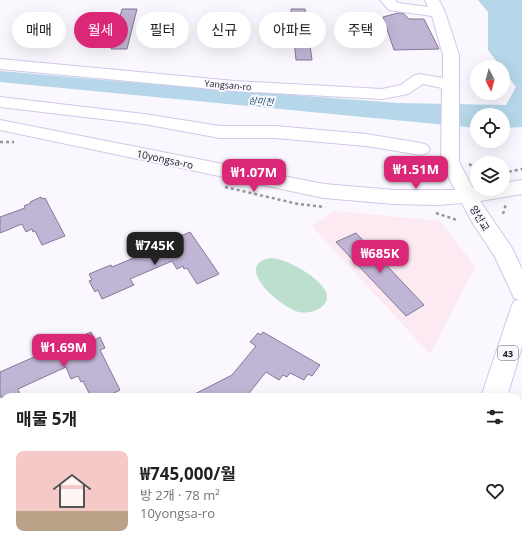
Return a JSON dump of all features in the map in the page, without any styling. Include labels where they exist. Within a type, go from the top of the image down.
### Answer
[{"type":"main road","points":[[387,0],[394,7],[435,6]]},
{"type":"main road","name":"양산교","points":[[435,6],[451,55],[450,162],[468,187],[479,217],[504,254],[522,292]]},
{"type":"main road","name":"Yangsan-ro","points":[[0,64],[235,86],[382,94],[403,91],[413,86],[419,79],[451,88]]},
{"type":"main road","points":[[0,102],[144,119],[220,132],[275,132],[366,140],[421,150]]},
{"type":"main road","name":"10yongsa-ro","points":[[0,116],[278,170],[339,179],[438,198],[468,187]]},
{"type":"main road","name":"10yongsa-ro","points":[[3,134],[324,191],[392,190]]},
{"type":"main road","name":"43","points":[[495,393],[522,308]]},
{"type":"path","points":[[0,142],[3,134]]},
{"type":"path","points":[[510,182],[522,169]]},
{"type":"path","points":[[502,214],[506,196]]},
{"type":"shaded area","points":[[335,211],[440,221],[475,267],[430,354],[312,226]]},
{"type":"green space","points":[[270,258],[292,264],[315,279],[325,290],[327,296],[324,305],[315,311],[304,313],[291,309],[272,295],[258,278],[256,269],[260,262]]},
{"type":"water","name":"삼미천","points":[[478,0],[522,0],[522,127],[510,128],[510,108],[470,108],[470,127],[0,82],[0,71],[398,103],[506,105],[516,87],[510,79],[510,60],[496,60],[488,50],[488,12]]},
{"type":"building","points":[[122,9],[137,9],[128,45],[128,12],[121,12]]},
{"type":"building","points":[[291,9],[305,9],[305,12],[291,12]]},
{"type":"building","points":[[403,13],[409,19],[424,19],[439,49],[394,50],[387,29],[387,16]]},
{"type":"building","points":[[111,48],[127,48],[127,49]]},
{"type":"building","points":[[295,48],[310,48],[312,60],[296,60]]},
{"type":"building","points":[[41,197],[42,199],[45,198],[65,236],[42,245],[35,231],[33,232],[32,229],[26,232],[22,224],[0,233],[0,217],[25,208],[24,206]]},
{"type":"building","points":[[190,232],[219,274],[197,284],[187,268],[184,269],[183,266],[177,269],[172,261],[130,279],[134,285],[102,299],[98,290],[95,292],[89,281],[92,280],[89,274],[111,265],[112,267],[170,243],[169,241]]},
{"type":"building","points":[[356,233],[424,305],[406,316],[336,242]]},
{"type":"building","points":[[91,332],[95,340],[100,337],[105,348],[100,350],[120,390],[114,393],[89,393],[83,381],[81,382],[78,376],[71,379],[66,367],[18,389],[20,393],[0,393],[0,372]]},
{"type":"building","points":[[263,332],[320,365],[312,376],[308,374],[304,380],[290,373],[287,377],[283,375],[279,380],[266,372],[249,393],[197,393],[232,375],[256,346],[250,342],[258,333],[261,335]]}]
